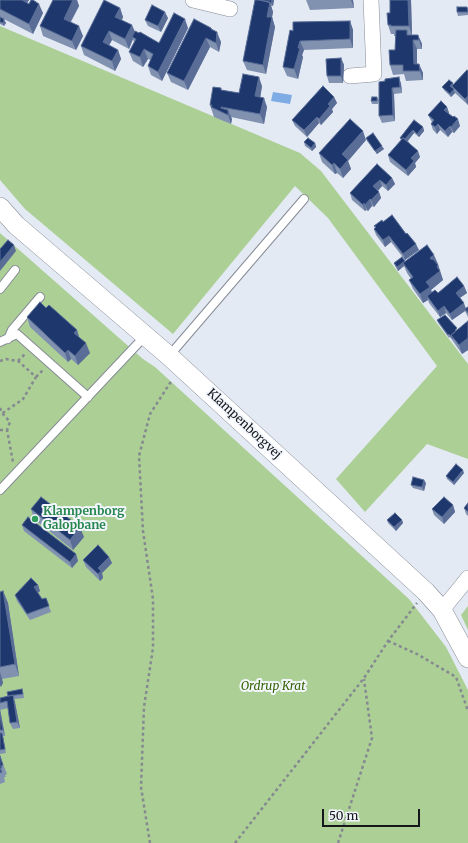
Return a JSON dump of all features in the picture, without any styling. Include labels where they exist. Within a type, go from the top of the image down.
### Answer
[{"type":"street","points":[[193,0],[230,9]]},
{"type":"street","points":[[350,76],[374,74],[371,0]]},
{"type":"street","name":"Klampenborgvej","points":[[0,207],[16,225],[175,361],[426,592],[442,610],[468,658]]},
{"type":"street","points":[[442,610],[468,578]]},
{"type":"lane","points":[[175,361],[304,198]]},
{"type":"lane","points":[[0,289],[15,270]]},
{"type":"lane","points":[[4,340],[40,297]]},
{"type":"lane","points":[[4,340],[17,334],[88,397]]},
{"type":"lane","points":[[0,490],[145,336]]},
{"type":"path","points":[[0,361],[6,359],[18,362],[36,377],[23,399],[1,414]]},
{"type":"path","points":[[150,843],[141,787],[144,707],[153,648],[153,599],[143,531],[139,456],[150,414],[175,361]]},
{"type":"path","points":[[0,408],[1,414],[10,422],[8,430],[15,474]]},
{"type":"path","points":[[0,430],[8,430]]},
{"type":"path","points":[[235,843],[364,678],[388,641],[426,592]]},
{"type":"path","points":[[388,641],[417,654],[456,677],[468,711]]},
{"type":"path","points":[[338,843],[372,738],[364,678]]},
{"type":"green space","points":[[0,26],[300,153],[321,171],[468,364],[468,459],[427,444],[365,512],[336,479],[437,366],[328,218],[295,186],[173,334],[25,209],[0,180]]},
{"type":"green space","name":"Ordrup Krat","points":[[0,233],[143,359],[155,367],[409,599],[446,647],[468,690],[468,843],[0,843]]},
{"type":"green space","points":[[468,606],[468,630],[461,615]]},
{"type":"water","points":[[273,92],[292,95],[290,104],[271,101]]},
{"type":"building","points":[[0,0],[22,0],[29,4],[31,0],[33,0],[39,4],[29,24],[0,9]]},
{"type":"building","points":[[53,0],[73,0],[64,19],[79,26],[72,41],[40,26]]},
{"type":"building","points":[[104,0],[120,8],[115,17],[132,25],[125,39],[109,31],[103,42],[118,50],[112,61],[81,46]]},
{"type":"building","points":[[255,0],[270,2],[267,17],[272,17],[263,65],[243,61]]},
{"type":"building","points":[[260,0],[272,0],[271,3]]},
{"type":"building","points":[[390,0],[408,0],[409,26],[388,25],[387,13],[390,13]]},
{"type":"building","points":[[152,5],[165,12],[158,26],[145,20]]},
{"type":"building","points":[[457,7],[467,7],[468,12],[457,12]]},
{"type":"building","points":[[174,13],[185,19],[158,72],[148,66],[153,54],[144,49],[140,57],[129,52],[136,39],[132,37],[135,31],[140,32],[159,43]]},
{"type":"building","points":[[0,17],[4,19],[3,23],[0,22]]},
{"type":"building","points":[[194,19],[217,32],[216,43],[206,38],[184,81],[167,73]]},
{"type":"building","points":[[350,21],[350,39],[300,41],[298,48],[300,48],[294,69],[283,67],[290,30],[293,31],[293,22]]},
{"type":"building","points":[[396,30],[407,30],[407,35],[418,35],[419,40],[413,40],[414,64],[419,64],[420,71],[403,71],[403,65],[390,65],[389,50],[395,50]]},
{"type":"building","points":[[341,58],[341,76],[327,76],[326,59]]},
{"type":"building","points":[[467,70],[468,96],[465,99],[452,86]]},
{"type":"building","points":[[243,74],[259,77],[255,96],[264,98],[260,114],[221,107],[228,110],[228,115],[211,107],[213,87],[239,93]]},
{"type":"building","points":[[399,77],[400,87],[392,88],[393,115],[379,116],[379,82],[385,81],[385,79]]},
{"type":"building","points":[[449,80],[453,83],[450,86],[454,89],[450,94],[442,87]]},
{"type":"building","points":[[323,86],[334,97],[328,104],[330,106],[319,119],[317,117],[304,130],[292,120]]},
{"type":"building","points":[[372,97],[377,97],[377,101],[371,101]]},
{"type":"building","points":[[441,101],[447,107],[444,110],[458,119],[445,131],[438,124],[435,127],[431,124],[434,120],[428,115]]},
{"type":"building","points":[[350,119],[363,131],[342,154],[348,160],[340,169],[334,163],[332,165],[319,153]]},
{"type":"building","points":[[414,120],[423,127],[417,134],[413,130],[405,139],[400,138]]},
{"type":"building","points":[[373,133],[382,146],[375,151],[366,138]]},
{"type":"building","points":[[308,138],[315,143],[311,148],[304,142]]},
{"type":"building","points":[[403,138],[418,151],[411,158],[414,161],[406,170],[388,155]]},
{"type":"building","points":[[377,164],[392,178],[386,185],[380,180],[373,186],[379,192],[365,205],[364,203],[363,205],[350,193]]},
{"type":"building","points":[[392,215],[406,234],[407,233],[416,244],[403,254],[389,236],[383,240],[374,229],[376,227],[374,226],[382,220],[383,222]]},
{"type":"building","points":[[8,240],[14,245],[0,262],[0,249]]},
{"type":"building","points":[[427,245],[434,255],[430,258],[432,260],[433,259],[438,265],[437,267],[440,271],[426,282],[430,287],[420,294],[409,280],[413,277],[403,263]]},
{"type":"building","points":[[402,257],[405,261],[397,267],[394,263]]},
{"type":"building","points":[[457,277],[464,286],[456,293],[464,303],[450,314],[444,306],[438,311],[427,296],[435,290],[438,293]]},
{"type":"building","points":[[40,302],[46,308],[49,305],[77,330],[74,333],[86,343],[75,356],[68,350],[65,353],[27,317]]},
{"type":"building","points":[[445,315],[457,328],[451,335],[453,339],[449,334],[448,335],[437,320]]},
{"type":"building","points":[[468,321],[468,338],[459,345],[451,335]]},
{"type":"building","points":[[456,464],[463,470],[453,482],[446,476]]},
{"type":"building","points":[[413,477],[424,480],[422,487],[411,485]]},
{"type":"building","points":[[41,497],[80,527],[70,540],[31,509]]},
{"type":"building","points":[[444,497],[453,505],[442,517],[432,509]]},
{"type":"building","points":[[468,503],[468,512],[464,508]]},
{"type":"building","points":[[395,513],[402,520],[394,527],[387,520]]},
{"type":"building","points":[[28,517],[76,554],[70,562],[22,525]]},
{"type":"building","points":[[98,545],[109,557],[98,568],[101,571],[98,574],[83,560]]},
{"type":"building","points":[[31,578],[38,585],[34,587],[42,599],[46,598],[49,606],[27,614],[15,595]]},
{"type":"building","points":[[3,591],[15,664],[0,667],[0,592]]},
{"type":"building","points":[[22,689],[23,694],[8,696],[7,692]]},
{"type":"building","points":[[13,695],[17,722],[10,723],[7,701],[0,703],[0,698]]},
{"type":"building","points":[[0,715],[3,730],[0,730]]},
{"type":"building","points":[[0,733],[2,733],[5,749],[0,750]]},
{"type":"building","points":[[0,756],[3,765],[1,766],[2,768],[0,768]]},
{"type":"place","name":"Klampenborg Galopbane","points":[[35,519]]}]
